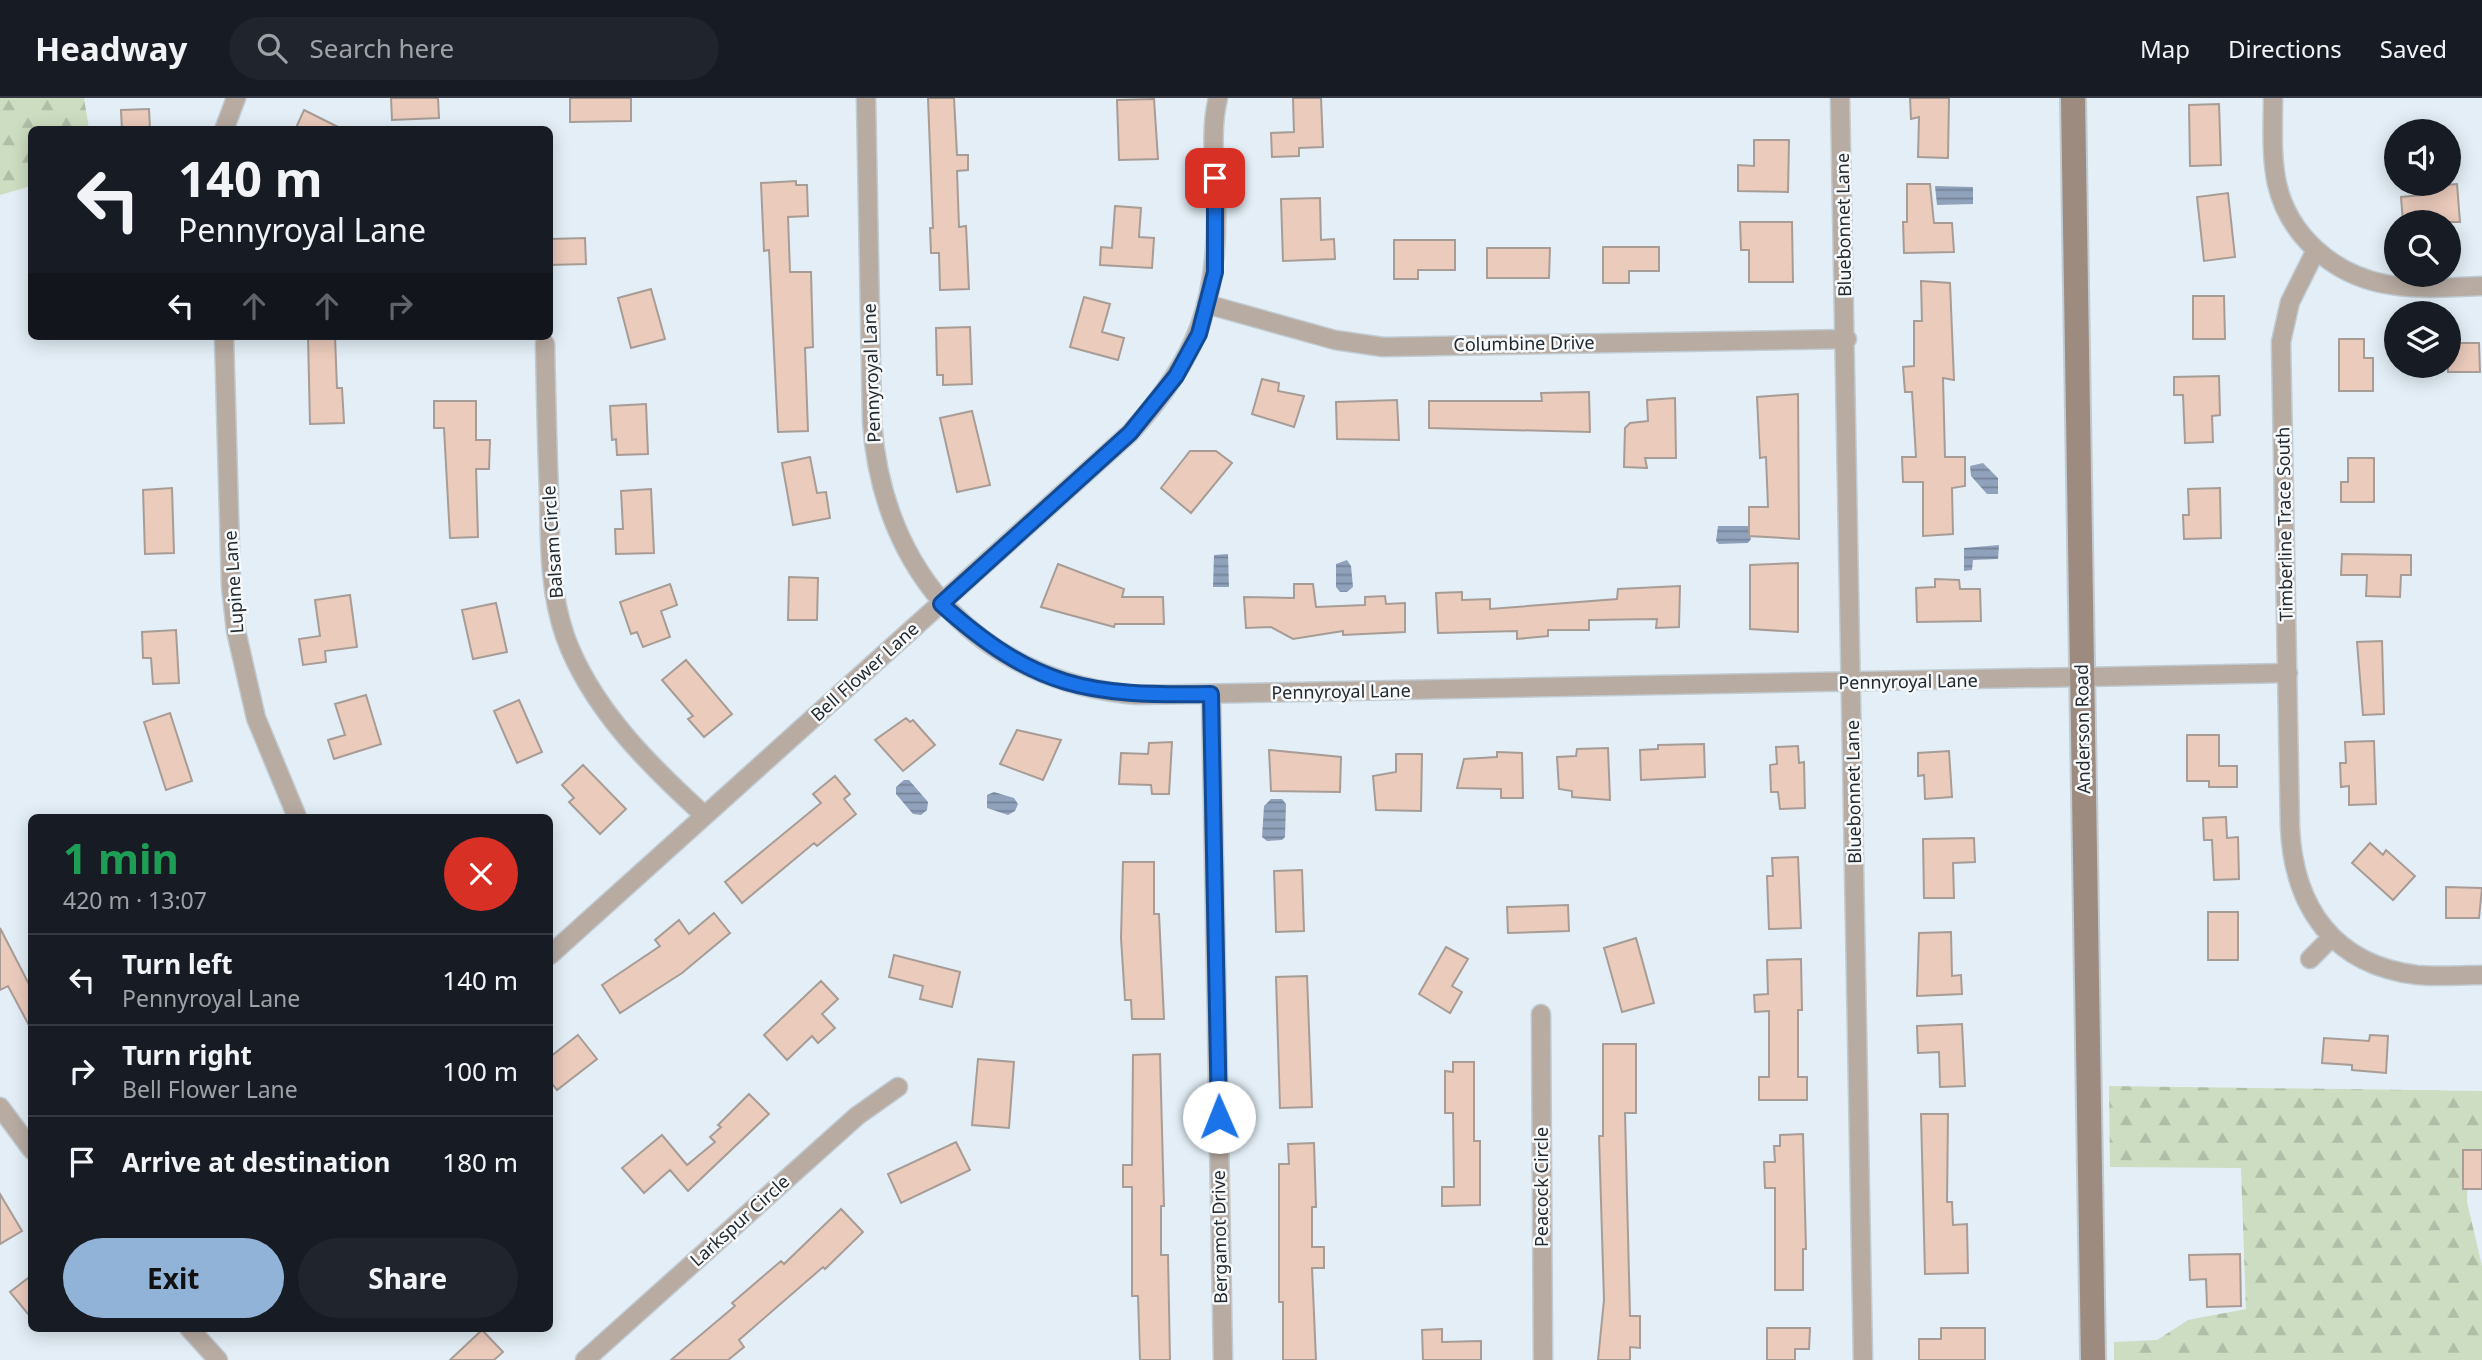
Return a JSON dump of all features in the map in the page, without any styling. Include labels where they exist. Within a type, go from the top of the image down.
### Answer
[{"type":"street","points":[[225,126],[236,98]]},
{"type":"street","name":"Pennyroyal Lane","points":[[866,98],[874,450],[884,496],[900,538],[941,604],[979,637],[1014,660],[1061,681],[1112,693],[1211,694],[2288,673]]},
{"type":"street","name":"Bell Flower Lane","points":[[553,952],[1130,433],[1156,405],[1189,356],[1215,272],[1214,125],[1218,98]]},
{"type":"street","name":"Bluebonnet Lane","points":[[1840,98],[1847,339],[1863,1360]]},
{"type":"street","name":"Anderson Road","points":[[2073,98],[2093,1360]]},
{"type":"street","points":[[2273,98],[2277,184],[2294,225],[2316,250],[2345,269],[2384,284],[2482,286]]},
{"type":"street","name":"Timberline Trace South","points":[[2316,250],[2290,302],[2281,342],[2291,852],[2295,874],[2308,907],[2332,937],[2368,962],[2394,971],[2432,975],[2482,975]]},
{"type":"street","name":"Columbine Drive","points":[[1206,304],[1335,340],[1383,347],[1847,339]]},
{"type":"street","name":"Lupine Lane","points":[[224,340],[232,586],[236,631],[256,719],[296,814]]},
{"type":"street","name":"Balsam Circle","points":[[545,344],[551,567],[565,637],[582,675],[612,720],[652,765],[704,815]]},
{"type":"street","name":"Bergamot Drive","points":[[1211,694],[1223,1360]]},
{"type":"street","points":[[2310,959],[2332,937]]},
{"type":"street","name":"Peacock Circle","points":[[1541,1014],[1543,1360]]},
{"type":"street","name":"Larkspur Circle","points":[[585,1360],[857,1116],[898,1087]]},
{"type":"street","points":[[0,1107],[28,1145]]},
{"type":"street","points":[[194,1332],[218,1360]]},
{"type":"green space","points":[[0,98],[84,98],[89,126],[28,126],[28,187],[0,195]]},
{"type":"green space","points":[[2109,1086],[2482,1091],[2482,1155],[2468,1155],[2467,1202],[2482,1266],[2482,1360],[2114,1360],[2114,1342],[2157,1340],[2188,1320],[2246,1309],[2241,1168],[2110,1167]]},
{"type":"water","points":[[1935,186],[1973,187],[1973,204],[1937,205]]},
{"type":"water","points":[[1983,463],[1998,478],[1998,494],[1987,494],[1971,476],[1970,466]]},
{"type":"water","points":[[1718,526],[1748,526],[1751,539],[1748,543],[1719,544],[1716,541]]},
{"type":"water","points":[[1999,545],[1998,559],[1973,560],[1972,570],[1964,571],[1964,548]]},
{"type":"water","points":[[1228,554],[1229,587],[1213,587],[1214,555]]},
{"type":"water","points":[[1347,560],[1351,566],[1353,587],[1347,592],[1340,592],[1336,587],[1336,564]]},
{"type":"water","points":[[904,780],[909,780],[928,802],[927,810],[921,815],[913,814],[896,794],[896,787]]},
{"type":"water","points":[[994,792],[1014,798],[1018,804],[1015,811],[1008,815],[987,808],[987,795]]},
{"type":"water","points":[[1271,799],[1282,799],[1286,804],[1285,837],[1282,840],[1267,841],[1262,837],[1264,806]]},
{"type":"building","points":[[391,98],[438,98],[439,118],[392,120]]},
{"type":"building","points":[[570,98],[631,98],[631,121],[570,122]]},
{"type":"building","points":[[928,98],[954,98],[957,155],[968,155],[968,170],[957,171],[959,227],[966,226],[969,289],[940,290],[939,253],[931,253],[930,228],[933,228]]},
{"type":"building","points":[[1293,98],[1321,98],[1323,147],[1299,148],[1299,156],[1272,157],[1271,133],[1294,132]]},
{"type":"building","points":[[1910,98],[1949,98],[1948,158],[1918,157],[1919,117],[1911,119]]},
{"type":"building","points":[[1154,99],[1158,159],[1119,160],[1117,100]]},
{"type":"building","points":[[2219,104],[2221,165],[2190,166],[2189,105]]},
{"type":"building","points":[[149,109],[150,126],[122,126],[121,110]]},
{"type":"building","points":[[304,110],[336,126],[297,126]]},
{"type":"building","points":[[1754,140],[1789,140],[1788,192],[1738,191],[1738,165],[1754,166]]},
{"type":"building","points":[[796,181],[796,185],[807,185],[808,216],[788,217],[790,272],[811,272],[813,347],[805,348],[808,431],[778,432],[769,250],[764,251],[761,183]]},
{"type":"building","points":[[1907,184],[1930,184],[1934,223],[1952,223],[1954,252],[1904,253],[1903,222],[1907,222]]},
{"type":"building","points":[[2228,193],[2235,257],[2204,261],[2197,197]]},
{"type":"building","points":[[2458,196],[2459,210],[2402,210],[2401,197]]},
{"type":"building","points":[[1320,198],[1321,240],[1334,239],[1335,259],[1283,261],[1281,199]]},
{"type":"building","points":[[1115,206],[1141,208],[1139,237],[1154,238],[1152,268],[1100,265],[1101,247],[1112,248]]},
{"type":"building","points":[[1740,222],[1792,222],[1793,282],[1749,282],[1749,250],[1741,250]]},
{"type":"building","points":[[585,238],[586,264],[553,265],[553,239]]},
{"type":"building","points":[[1394,240],[1455,240],[1455,270],[1418,270],[1418,279],[1394,279]]},
{"type":"building","points":[[1603,247],[1659,247],[1659,271],[1629,271],[1629,283],[1603,283]]},
{"type":"building","points":[[1487,248],[1550,248],[1549,278],[1487,278]]},
{"type":"building","points":[[1921,281],[1950,283],[1954,380],[1943,378],[1945,457],[1965,457],[1965,486],[1952,488],[1953,534],[1923,536],[1923,482],[1903,482],[1902,457],[1916,457],[1912,392],[1905,392],[1903,367],[1914,366],[1914,321],[1922,321]]},
{"type":"building","points":[[651,289],[665,339],[631,348],[618,298]]},
{"type":"building","points":[[2193,296],[2224,296],[2225,339],[2193,339]]},
{"type":"building","points":[[1084,297],[1110,304],[1102,332],[1124,338],[1118,360],[1070,347]]},
{"type":"building","points":[[970,327],[972,384],[943,385],[943,375],[937,375],[936,328]]},
{"type":"building","points":[[2339,339],[2364,339],[2364,358],[2373,358],[2373,391],[2339,391]]},
{"type":"building","points":[[308,340],[335,340],[337,388],[342,388],[344,423],[310,424]]},
{"type":"building","points":[[2461,343],[2479,343],[2480,372],[2461,372]]},
{"type":"building","points":[[2219,376],[2220,415],[2212,416],[2213,442],[2185,443],[2183,395],[2174,395],[2174,377]]},
{"type":"building","points":[[1262,379],[1279,383],[1278,391],[1304,396],[1294,427],[1252,414]]},
{"type":"building","points":[[1589,392],[1590,432],[1429,428],[1429,401],[1542,401],[1541,393]]},
{"type":"building","points":[[1798,394],[1799,539],[1749,536],[1749,507],[1768,507],[1766,457],[1760,458],[1757,397]]},
{"type":"building","points":[[1675,398],[1676,458],[1645,458],[1647,468],[1624,467],[1625,428],[1630,423],[1648,421],[1647,400]]},
{"type":"building","points":[[1397,400],[1399,440],[1337,439],[1336,402]]},
{"type":"building","points":[[434,401],[476,401],[476,440],[490,440],[489,469],[476,469],[478,537],[450,538],[444,428],[434,428]]},
{"type":"building","points":[[646,404],[648,454],[617,455],[616,439],[612,440],[610,406]]},
{"type":"building","points":[[972,411],[990,485],[957,492],[940,418]]},
{"type":"building","points":[[1190,451],[1216,451],[1232,463],[1191,513],[1161,488]]},
{"type":"building","points":[[810,457],[817,493],[826,492],[830,518],[793,525],[782,463]]},
{"type":"building","points":[[2348,458],[2374,458],[2374,502],[2341,502],[2341,482],[2348,482]]},
{"type":"building","points":[[172,488],[174,553],[145,554],[143,490]]},
{"type":"building","points":[[2220,488],[2221,538],[2184,539],[2183,515],[2189,515],[2188,489]]},
{"type":"building","points":[[651,489],[654,553],[616,554],[615,529],[623,529],[621,491]]},
{"type":"building","points":[[2342,554],[2411,555],[2411,575],[2401,575],[2400,597],[2366,596],[2367,575],[2341,575]]},
{"type":"building","points":[[1798,563],[1798,632],[1750,629],[1750,565]]},
{"type":"building","points":[[1058,564],[1124,589],[1122,597],[1163,597],[1164,624],[1115,624],[1114,627],[1041,607]]},
{"type":"building","points":[[789,577],[818,578],[817,620],[788,620]]},
{"type":"building","points":[[1935,579],[1959,580],[1960,589],[1980,589],[1981,621],[1917,622],[1916,588],[1935,587]]},
{"type":"building","points":[[670,584],[677,605],[661,611],[670,637],[643,647],[637,632],[631,634],[620,602]]},
{"type":"building","points":[[1294,584],[1313,584],[1316,607],[1365,605],[1365,597],[1385,596],[1386,604],[1405,603],[1405,632],[1343,635],[1343,631],[1293,639],[1271,627],[1246,628],[1244,597],[1294,598]]},
{"type":"building","points":[[1680,586],[1679,627],[1656,628],[1657,619],[1589,620],[1589,630],[1548,630],[1548,636],[1517,639],[1517,631],[1438,633],[1436,593],[1462,592],[1462,600],[1490,599],[1490,609],[1617,599],[1618,589]]},
{"type":"building","points":[[350,595],[357,647],[325,651],[326,662],[303,665],[299,639],[320,636],[315,600]]},
{"type":"building","points":[[496,603],[507,652],[473,659],[462,610]]},
{"type":"building","points":[[176,630],[179,683],[153,684],[151,658],[143,658],[142,632]]},
{"type":"building","points":[[2382,641],[2384,714],[2363,715],[2357,642]]},
{"type":"building","points":[[686,660],[732,714],[704,737],[688,719],[693,716],[662,680]]},
{"type":"building","points":[[366,695],[381,744],[334,759],[328,740],[345,735],[335,704]]},
{"type":"building","points":[[519,700],[542,752],[517,763],[494,711]]},
{"type":"building","points":[[170,713],[192,781],[166,790],[144,722]]},
{"type":"building","points":[[906,718],[910,722],[913,720],[935,745],[903,771],[875,740]]},
{"type":"building","points":[[1017,730],[1061,740],[1043,780],[1000,764]]},
{"type":"building","points":[[2187,735],[2219,735],[2219,766],[2237,766],[2237,787],[2209,787],[2209,781],[2187,781]]},
{"type":"building","points":[[2374,741],[2376,804],[2349,805],[2349,786],[2341,787],[2340,763],[2346,763],[2345,742]]},
{"type":"building","points":[[1172,742],[1169,794],[1152,794],[1151,785],[1119,784],[1121,753],[1148,754],[1149,743]]},
{"type":"building","points":[[1704,744],[1705,777],[1641,780],[1640,750],[1658,749],[1658,745]]},
{"type":"building","points":[[1798,746],[1799,763],[1804,762],[1805,808],[1780,809],[1778,792],[1771,792],[1770,765],[1777,764],[1776,747]]},
{"type":"building","points":[[1608,748],[1610,800],[1572,797],[1572,791],[1559,789],[1557,757],[1576,756],[1577,749]]},
{"type":"building","points":[[1269,750],[1341,757],[1340,792],[1271,791]]},
{"type":"building","points":[[1949,751],[1952,797],[1925,799],[1924,775],[1918,776],[1918,753]]},
{"type":"building","points":[[1497,752],[1522,753],[1523,798],[1501,798],[1501,789],[1457,788],[1464,759],[1497,757]]},
{"type":"building","points":[[1396,754],[1422,754],[1421,811],[1376,810],[1373,776],[1396,772]]},
{"type":"building","points":[[583,765],[626,809],[600,834],[569,802],[574,798],[562,785]]},
{"type":"building","points":[[835,776],[850,794],[844,799],[856,814],[817,846],[814,843],[742,903],[725,882],[821,803],[813,794]]},
{"type":"building","points":[[2226,817],[2227,838],[2238,837],[2239,879],[2214,880],[2212,840],[2204,840],[2203,818]]},
{"type":"building","points":[[1974,838],[1975,862],[1953,863],[1954,898],[1924,898],[1923,839]]},
{"type":"building","points":[[2370,843],[2383,855],[2386,850],[2415,876],[2393,900],[2352,863]]},
{"type":"building","points":[[1798,857],[1801,928],[1769,929],[1767,876],[1773,876],[1772,858]]},
{"type":"building","points":[[1123,862],[1154,862],[1154,914],[1159,914],[1164,1019],[1132,1019],[1131,1000],[1125,1000],[1121,938]]},
{"type":"building","points":[[1302,870],[1304,931],[1276,932],[1274,871]]},
{"type":"building","points":[[2446,887],[2482,888],[2479,918],[2446,918]]},
{"type":"building","points":[[1568,905],[1569,931],[1508,933],[1507,907]]},
{"type":"building","points":[[2208,912],[2238,912],[2238,960],[2208,960]]},
{"type":"building","points":[[714,913],[730,933],[682,973],[620,1013],[602,985],[660,946],[655,940],[679,920],[689,934]]},
{"type":"building","points":[[0,928],[28,982],[28,1024],[8,986],[0,990]]},
{"type":"building","points":[[1951,932],[1952,976],[1961,975],[1962,994],[1917,996],[1919,933]]},
{"type":"building","points":[[1636,938],[1654,1003],[1622,1012],[1604,948]]},
{"type":"building","points":[[1446,947],[1468,959],[1452,986],[1462,992],[1450,1013],[1419,994]]},
{"type":"building","points":[[894,955],[960,972],[952,1007],[920,999],[923,986],[889,977]]},
{"type":"building","points":[[1801,959],[1802,1010],[1798,1010],[1798,1077],[1807,1077],[1807,1100],[1759,1100],[1759,1077],[1769,1077],[1769,1011],[1755,1012],[1754,995],[1768,994],[1767,960]]},
{"type":"building","points":[[1307,976],[1312,1107],[1280,1108],[1276,977]]},
{"type":"building","points":[[821,981],[838,999],[822,1014],[835,1028],[818,1043],[812,1036],[787,1060],[764,1035]]},
{"type":"building","points":[[1962,1024],[1965,1086],[1940,1087],[1939,1052],[1918,1053],[1917,1026]]},
{"type":"building","points":[[578,1035],[597,1059],[557,1090],[553,1085],[553,1055]]},
{"type":"building","points":[[2370,1035],[2388,1036],[2386,1073],[2352,1070],[2352,1065],[2322,1063],[2324,1038],[2369,1041]]},
{"type":"building","points":[[1603,1044],[1636,1044],[1636,1113],[1625,1113],[1630,1316],[1640,1316],[1640,1348],[1630,1347],[1630,1360],[1598,1360],[1604,1300],[1599,1136],[1603,1136]]},
{"type":"building","points":[[1160,1054],[1164,1206],[1161,1206],[1161,1255],[1168,1255],[1170,1360],[1140,1360],[1138,1296],[1132,1296],[1132,1187],[1123,1187],[1123,1165],[1132,1165],[1133,1055]]},
{"type":"building","points":[[978,1059],[1014,1062],[1009,1128],[972,1125]]},
{"type":"building","points":[[1453,1062],[1474,1062],[1474,1141],[1480,1141],[1480,1205],[1442,1206],[1442,1187],[1454,1187],[1453,1113],[1445,1113],[1445,1071],[1453,1072]]},
{"type":"building","points":[[749,1094],[769,1114],[688,1191],[670,1170],[644,1193],[622,1168],[662,1135],[687,1165],[715,1142],[710,1137],[721,1127],[718,1125]]},
{"type":"building","points":[[1921,1114],[1948,1114],[1947,1202],[1952,1202],[1953,1225],[1967,1224],[1968,1273],[1925,1274]]},
{"type":"building","points":[[1803,1134],[1806,1249],[1803,1249],[1803,1290],[1775,1290],[1775,1188],[1765,1188],[1764,1162],[1775,1162],[1774,1146],[1780,1146],[1780,1135]]},
{"type":"building","points":[[956,1142],[970,1170],[901,1203],[888,1174]]},
{"type":"building","points":[[1314,1143],[1316,1207],[1312,1207],[1312,1247],[1324,1247],[1324,1268],[1312,1268],[1316,1360],[1283,1360],[1283,1302],[1279,1302],[1279,1164],[1289,1164],[1288,1144]]},
{"type":"building","points":[[2463,1150],[2482,1150],[2482,1189],[2463,1189]]},
{"type":"building","points":[[0,1194],[22,1231],[0,1244]]},
{"type":"building","points":[[841,1209],[863,1232],[825,1269],[823,1267],[739,1340],[744,1347],[728,1360],[671,1360],[735,1306],[732,1303],[781,1261],[784,1264]]},
{"type":"building","points":[[2240,1254],[2241,1306],[2207,1307],[2206,1279],[2190,1280],[2189,1255]]},
{"type":"building","points":[[28,1278],[28,1314],[10,1292]]},
{"type":"building","points":[[1767,1328],[1810,1328],[1809,1349],[1795,1349],[1795,1360],[1767,1360]]},
{"type":"building","points":[[1941,1328],[1985,1328],[1985,1360],[1919,1360],[1919,1339],[1941,1339]]},
{"type":"building","points":[[1442,1329],[1442,1342],[1481,1341],[1481,1360],[1423,1360],[1422,1330]]},
{"type":"building","points":[[480,1332],[484,1332],[503,1352],[494,1360],[450,1360]]},
{"type":"route","points":[[1215,178],[1215,272],[1199,334],[1189,356],[1156,405],[1130,433],[941,604],[979,637],[1014,660],[1061,681],[1112,693],[1211,694],[1219,1117]]}]
